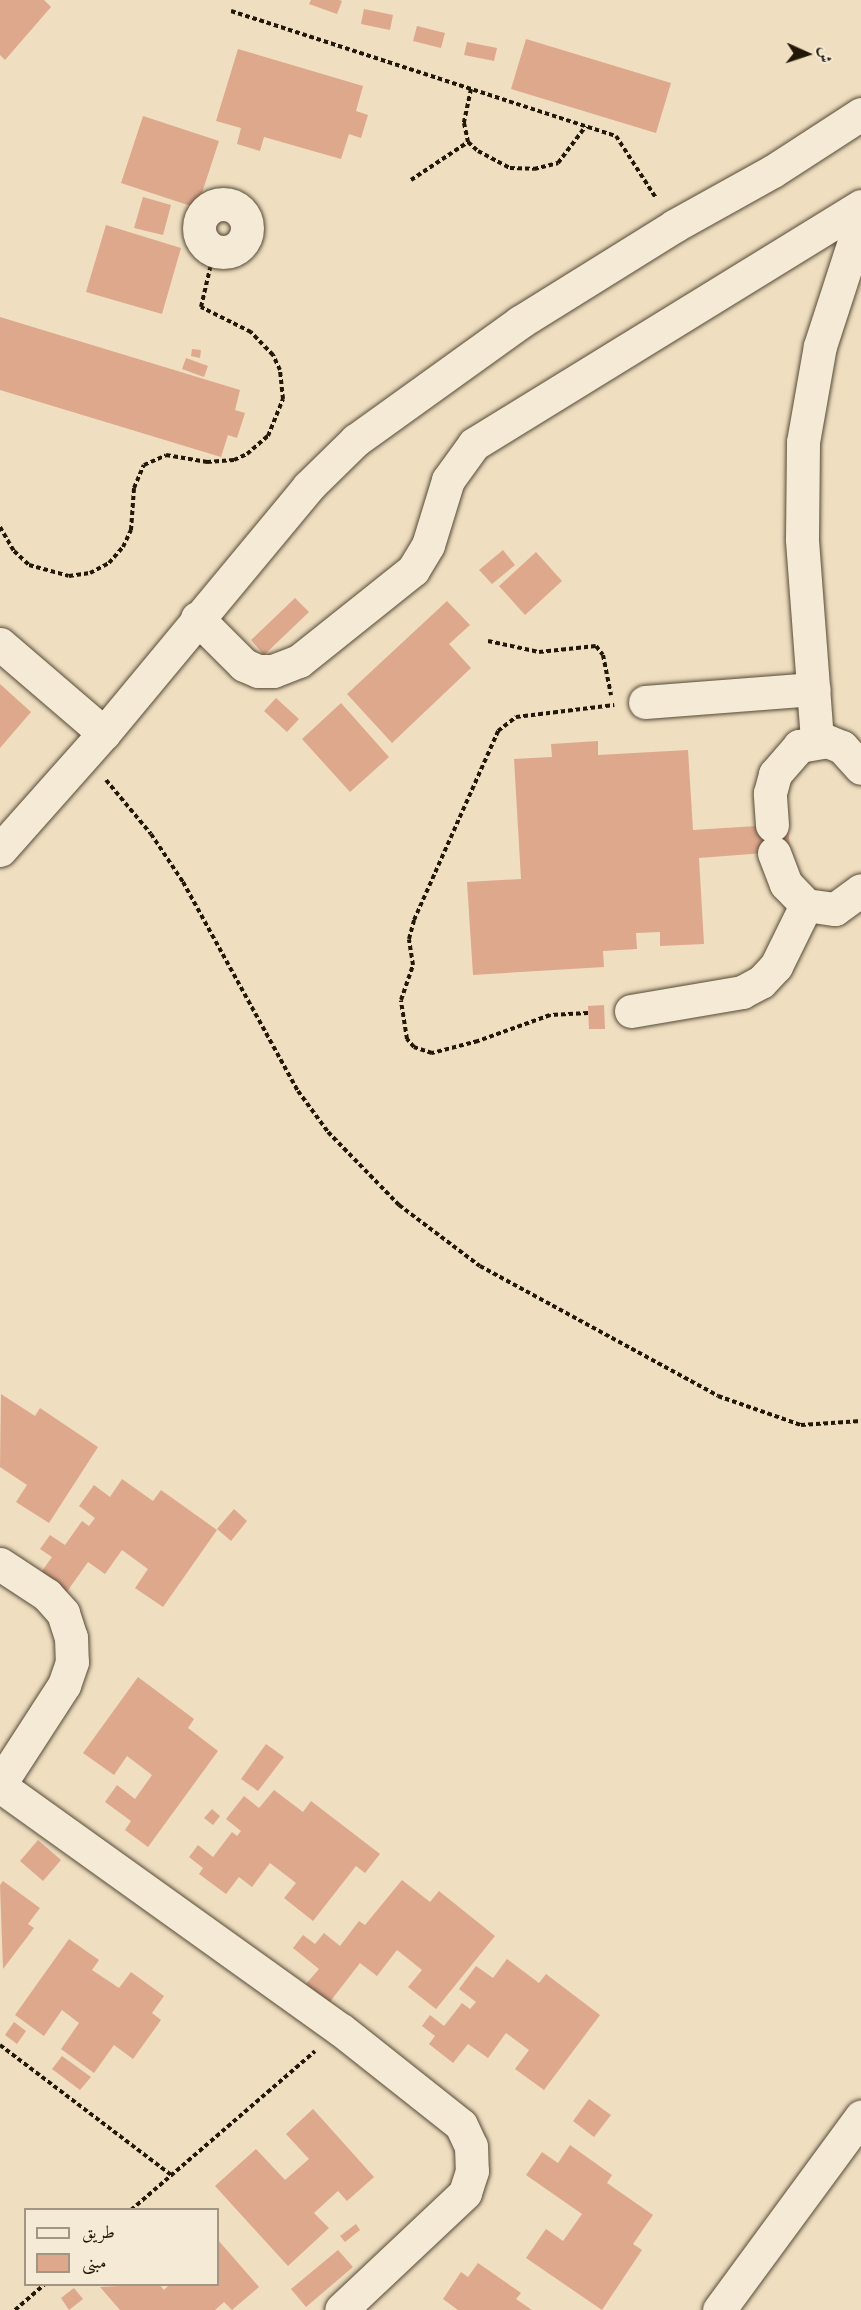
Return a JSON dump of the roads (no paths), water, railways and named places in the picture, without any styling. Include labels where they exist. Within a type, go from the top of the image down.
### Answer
[{"type":"street","points":[[0,850],[93,744],[308,487],[374,425],[520,322],[674,226],[773,171],[861,114]]},
{"type":"street","points":[[197,618],[244,665],[273,671],[299,661],[413,570],[428,545],[448,480],[474,444],[861,206]]},
{"type":"street","points":[[817,740],[802,530],[803,442],[820,346],[861,220]]},
{"type":"street","points":[[0,644],[93,744]]},
{"type":"street","points":[[645,702],[813,689]]},
{"type":"street","points":[[861,768],[842,747],[817,740],[799,746],[775,774],[770,793],[773,839],[786,884],[806,905],[835,909],[861,890]]},
{"type":"street","points":[[631,1011],[742,992],[761,982],[776,966],[806,905]]},
{"type":"street","points":[[0,1564],[47,1595],[63,1613],[71,1637],[72,1662],[64,1685],[0,1785],[340,2029],[461,2125],[471,2146],[472,2171],[465,2193],[341,2310]]},
{"type":"street","points":[[719,2310],[861,2117]]}]
